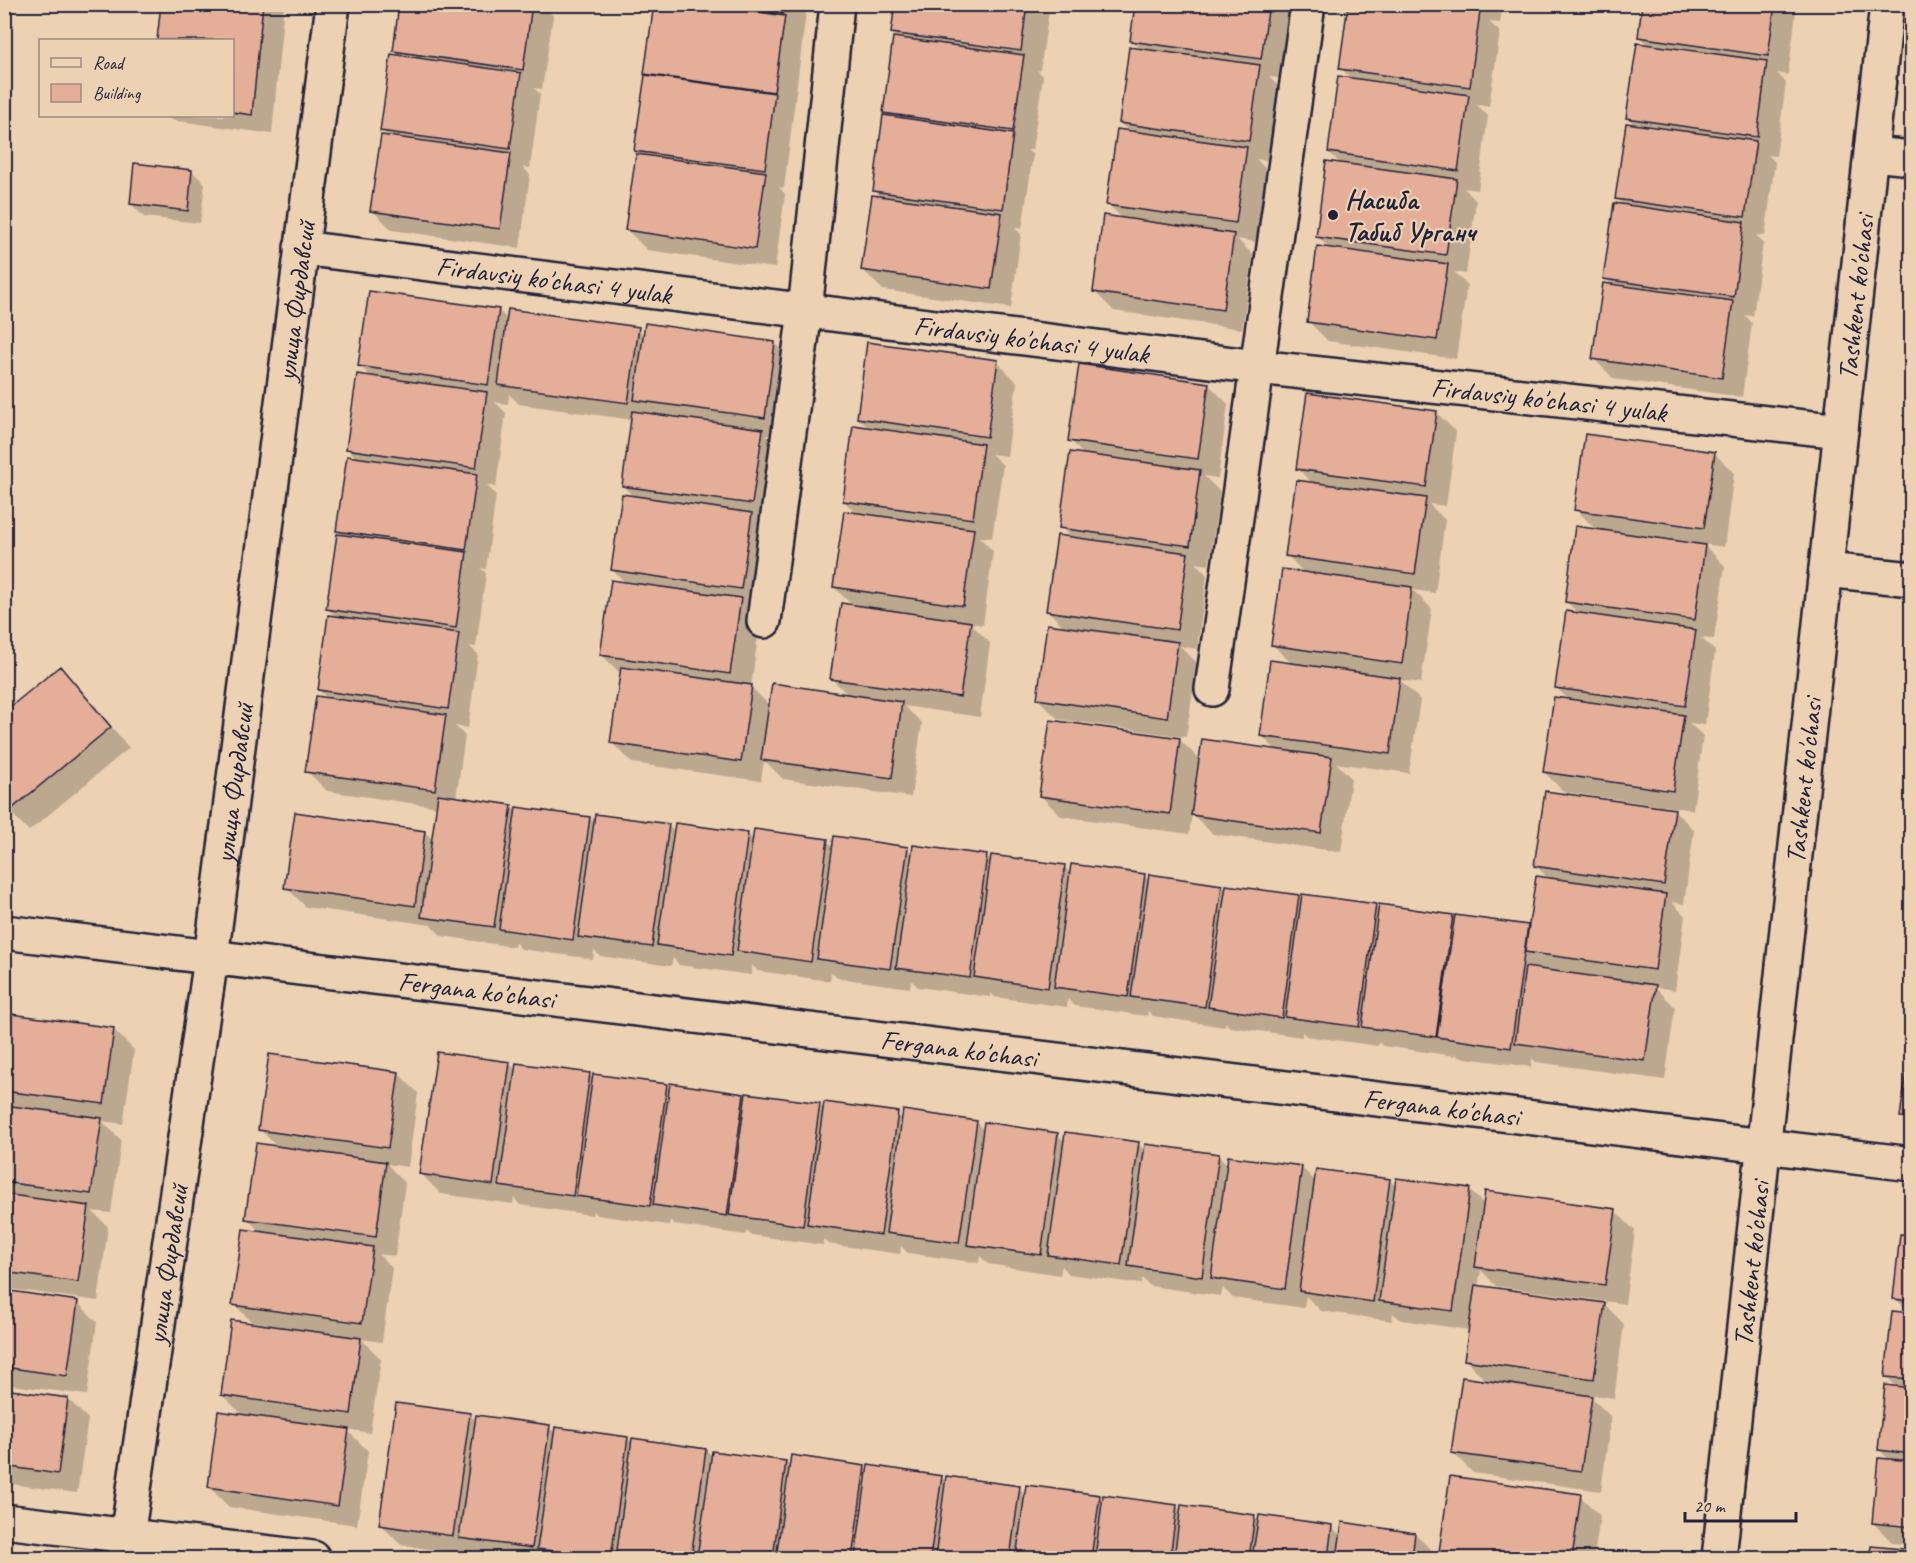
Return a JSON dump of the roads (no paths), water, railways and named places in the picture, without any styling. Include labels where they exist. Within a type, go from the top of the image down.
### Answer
[{"type":"street","name":"улица Фирдавсий","points":[[126,1547],[211,958],[333,4]]},
{"type":"street","points":[[764,621],[805,311],[837,4]]},
{"type":"street","points":[[1212,689],[1308,4]]},
{"type":"street","name":"Tashkent ko'chasi","points":[[1719,1558],[1887,4]]},
{"type":"street","points":[[1872,154],[1911,158]]},
{"type":"street","name":"Firdavsiy ko'chasi 4 yulak","points":[[302,248],[1258,367],[1841,431]]},
{"type":"street","points":[[1826,570],[1911,579]]},
{"type":"street","name":"Fergana ko'chasi","points":[[4,932],[1911,1164]]},
{"type":"street","points":[[4,1521],[126,1547],[313,1558]]},
{"type":"place","name":"Насиба Табиб Урганч","points":[[1333,215]]}]
